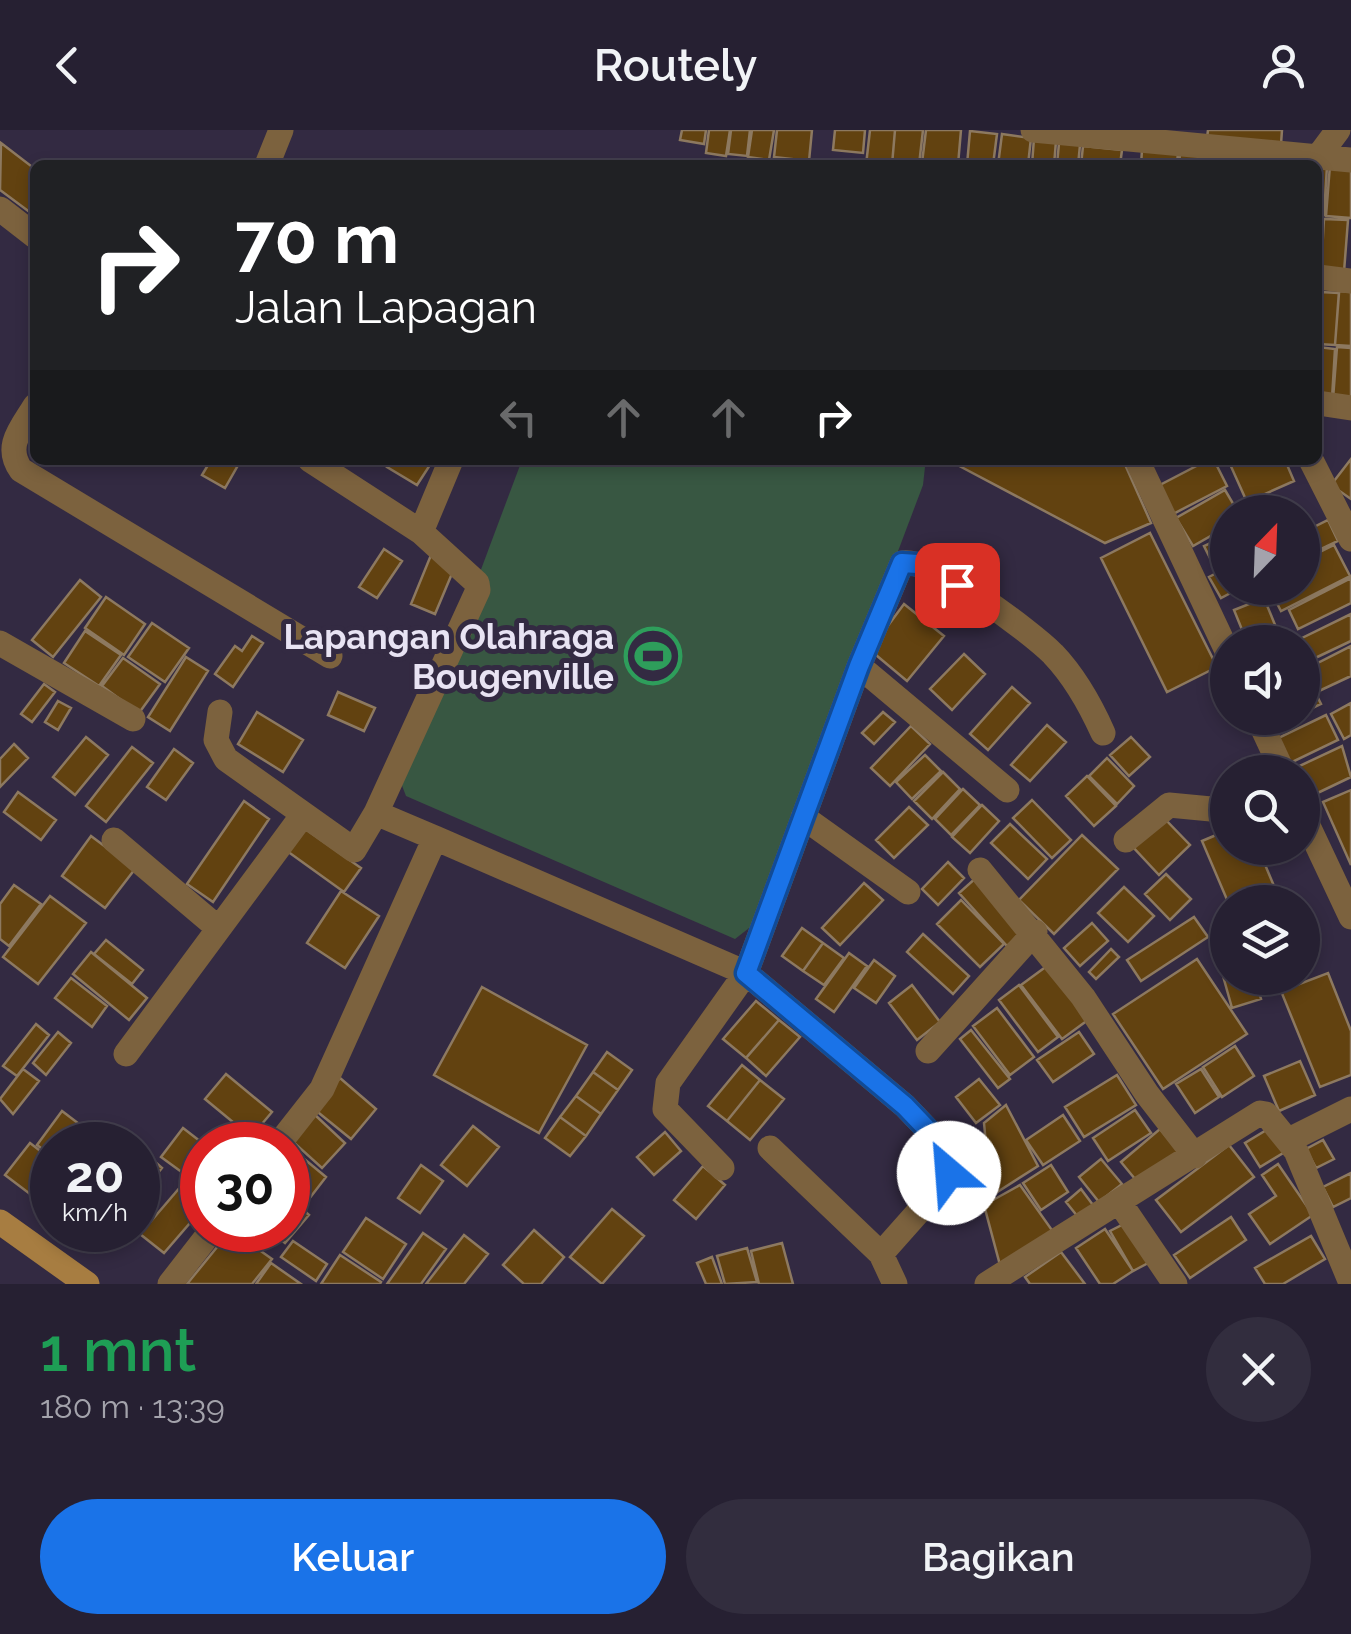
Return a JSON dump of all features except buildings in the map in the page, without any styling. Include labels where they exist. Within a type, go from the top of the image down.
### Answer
[{"type":"street","points":[[269,160],[281,130]]},
{"type":"street","points":[[1033,130],[1130,145],[1351,160]]},
{"type":"street","points":[[1318,157],[1338,130]]},
{"type":"street","points":[[5,222],[30,234]]},
{"type":"street","points":[[1322,277],[1351,281]]},
{"type":"street","points":[[1322,404],[1351,408]]},
{"type":"street","points":[[30,415],[12,447],[12,456],[21,470],[330,656]]},
{"type":"street","points":[[220,712],[216,740],[226,759],[354,850],[376,813],[478,590],[475,576],[421,532],[318,465]]},
{"type":"street","points":[[421,532],[449,465]]},
{"type":"street","points":[[1138,465],[1214,625]]},
{"type":"street","points":[[1314,465],[1351,539]]},
{"type":"street","points":[[722,1168],[665,1110],[663,1101],[668,1084],[746,973],[859,666],[902,563],[910,562],[957,585],[1029,632],[1077,682],[1103,733]]},
{"type":"street","points":[[0,642],[133,718]]},
{"type":"street","points":[[859,666],[1007,790]]},
{"type":"street","points":[[1126,840],[1169,805],[1210,809]]},
{"type":"street","points":[[376,813],[746,973],[905,1106],[945,1148],[949,1173],[881,1254]]},
{"type":"street","points":[[126,1054],[302,816]]},
{"type":"street","points":[[802,817],[908,892]]},
{"type":"street","points":[[296,1122],[322,1089],[435,838]]},
{"type":"street","points":[[114,840],[218,928]]},
{"type":"street","points":[[1320,849],[1349,907]]},
{"type":"street","points":[[980,870],[1035,932],[1195,1156]]},
{"type":"street","points":[[928,1051],[1035,932]]},
{"type":"street","points":[[1288,1140],[1351,1109]]},
{"type":"street","points":[[987,1284],[1260,1113],[1266,1114],[1288,1140],[1351,1283]]},
{"type":"street","points":[[770,1148],[881,1254],[895,1284]]},
{"type":"street","points":[[1120,1203],[1176,1284]]},
{"type":"street","points":[[0,1222],[87,1284]]},
{"type":"street","points":[[170,1284],[195,1252]]},
{"type":"green space","name":"Lapangan Olahraga Bougenville","points":[[520,465],[925,467],[923,485],[766,901],[753,925],[735,939],[406,796],[401,783]]},
{"type":"place","name":"Lapangan Olahraga Bougenville","points":[[653,656]]},
{"type":"route","points":[[949,1173],[945,1148],[905,1106],[746,973],[859,666],[902,563],[917,564],[957,585]]}]
